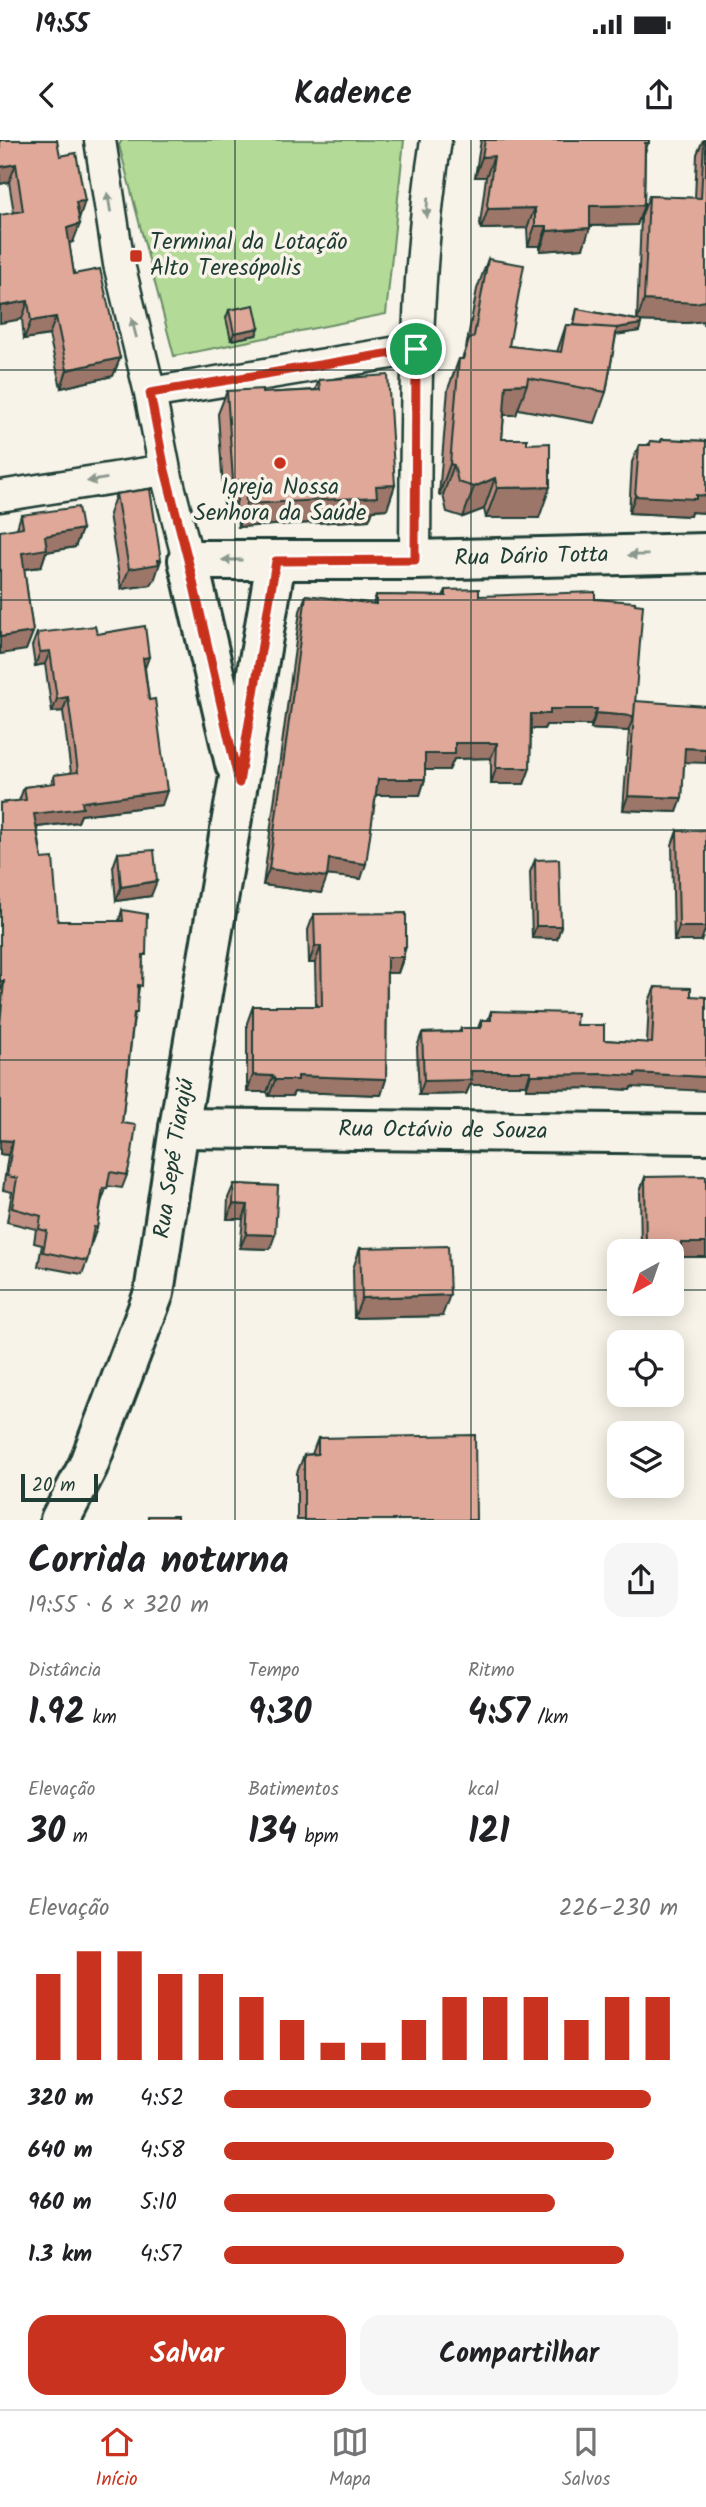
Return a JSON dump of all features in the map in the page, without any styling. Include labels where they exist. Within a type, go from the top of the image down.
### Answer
[{"type":"street","name":"Rua Sepé Tiarajú","points":[[100,140],[119,264],[239,783]]},
{"type":"street","points":[[415,560],[416,349],[429,182],[436,140]]},
{"type":"street","points":[[150,393],[416,349]]},
{"type":"street","points":[[0,495],[165,470]]},
{"type":"street","name":"Rua Dário Totta","points":[[188,560],[415,560],[706,553]]},
{"type":"street","name":"Rua Sepé Tiarajú","points":[[60,1520],[88,1466],[154,1293],[179,1128],[276,561]]},
{"type":"street","name":"Rua Octávio de Souza","points":[[179,1128],[706,1134]]},
{"type":"green space","points":[[122,140],[404,140],[386,314],[174,356],[119,145]]},
{"type":"building","points":[[0,140],[57,140],[60,156],[76,153],[85,201],[76,202],[80,224],[67,228],[74,274],[100,269],[120,358],[67,370],[56,317],[31,321],[28,301],[0,306],[0,215],[23,211],[16,164],[0,167]]},
{"type":"building","points":[[485,140],[649,140],[649,143],[645,143],[644,205],[590,206],[590,228],[547,231],[547,226],[535,226],[535,208],[488,209],[494,156],[482,157]]},
{"type":"building","points":[[704,140],[706,301],[695,303],[644,300],[649,196],[701,198]]},
{"type":"building","points":[[488,259],[524,265],[509,346],[561,352],[566,325],[617,328],[606,392],[528,378],[527,384],[506,385],[502,439],[527,439],[527,444],[550,443],[550,487],[497,488],[495,478],[474,487],[458,482],[454,465],[450,464],[459,359],[463,359],[469,340],[474,336]]},
{"type":"building","points":[[254,305],[259,328],[234,333],[229,310]]},
{"type":"building","points":[[577,309],[641,321],[641,324],[616,328],[574,325]]},
{"type":"building","points":[[388,375],[395,485],[376,486],[377,497],[246,504],[245,480],[233,481],[227,391],[262,389],[262,393],[320,390],[319,380]]},
{"type":"building","points":[[662,439],[706,441],[706,496],[696,495],[696,499],[635,496],[639,445],[650,445],[650,441],[661,442]]},
{"type":"building","points":[[150,489],[161,560],[158,560],[159,564],[129,569],[116,494]]},
{"type":"building","points":[[78,507],[82,529],[45,536],[47,549],[22,553],[33,632],[0,637],[0,531],[23,527],[21,515]]},
{"type":"building","points":[[479,589],[479,596],[595,592],[595,599],[643,605],[634,716],[596,713],[597,709],[550,709],[550,714],[531,714],[530,768],[496,768],[497,743],[455,743],[455,754],[425,754],[425,779],[378,779],[366,864],[329,859],[327,877],[269,869],[306,595],[376,604],[376,595],[446,596],[446,590]]},
{"type":"building","points":[[95,626],[97,634],[145,626],[149,657],[143,658],[149,700],[155,699],[167,791],[82,802],[83,808],[34,814],[42,859],[53,858],[58,921],[123,921],[122,910],[147,914],[146,955],[143,955],[142,986],[138,985],[137,1013],[134,1013],[122,1123],[136,1125],[131,1159],[127,1175],[110,1172],[107,1189],[103,1188],[97,1228],[94,1227],[87,1261],[43,1252],[47,1231],[39,1229],[41,1216],[12,1208],[17,1178],[7,1176],[13,1141],[0,1140],[0,1025],[4,981],[0,981],[0,803],[26,800],[24,787],[55,783],[54,775],[78,772],[68,697],[57,699],[50,651],[40,652],[37,633]]},
{"type":"building","points":[[635,701],[706,706],[706,749],[685,748],[682,798],[628,796]]},
{"type":"building","points":[[706,830],[706,927],[679,927],[677,831]]},
{"type":"building","points":[[154,850],[157,881],[121,887],[118,853]]},
{"type":"building","points":[[559,859],[561,926],[536,926],[535,860]]},
{"type":"building","points":[[406,913],[404,957],[387,957],[386,1079],[298,1076],[298,1080],[275,1080],[273,1076],[253,1075],[253,1006],[322,1006],[321,946],[315,946],[314,914]]},
{"type":"building","points":[[655,987],[691,988],[691,996],[706,997],[706,1077],[635,1073],[635,1076],[531,1075],[531,1071],[471,1071],[472,1080],[424,1081],[422,1033],[461,1032],[461,1028],[481,1028],[481,1020],[491,1020],[491,1011],[577,1013],[576,1025],[604,1025],[604,1040],[652,1043]]},
{"type":"building","points":[[706,1176],[706,1243],[684,1243],[684,1239],[646,1239],[645,1177]]},
{"type":"building","points":[[234,1184],[278,1186],[275,1235],[246,1234],[248,1205],[233,1204]]},
{"type":"building","points":[[448,1246],[450,1295],[362,1298],[360,1248]]},
{"type":"building","points":[[475,1435],[476,1520],[304,1520],[304,1455],[318,1454],[318,1438]]},
{"type":"building","points":[[148,1516],[177,1516],[177,1520],[148,1520]]},
{"type":"place","name":"Terminal da Lotação Alto Teresópolis","points":[[136,256]]},
{"type":"place","name":"Igreja Nossa Senhora da Saúde","points":[[280,463]]},
{"type":"route","points":[[416,349],[415,560],[276,561],[239,783],[165,470],[150,393],[416,349]]}]
